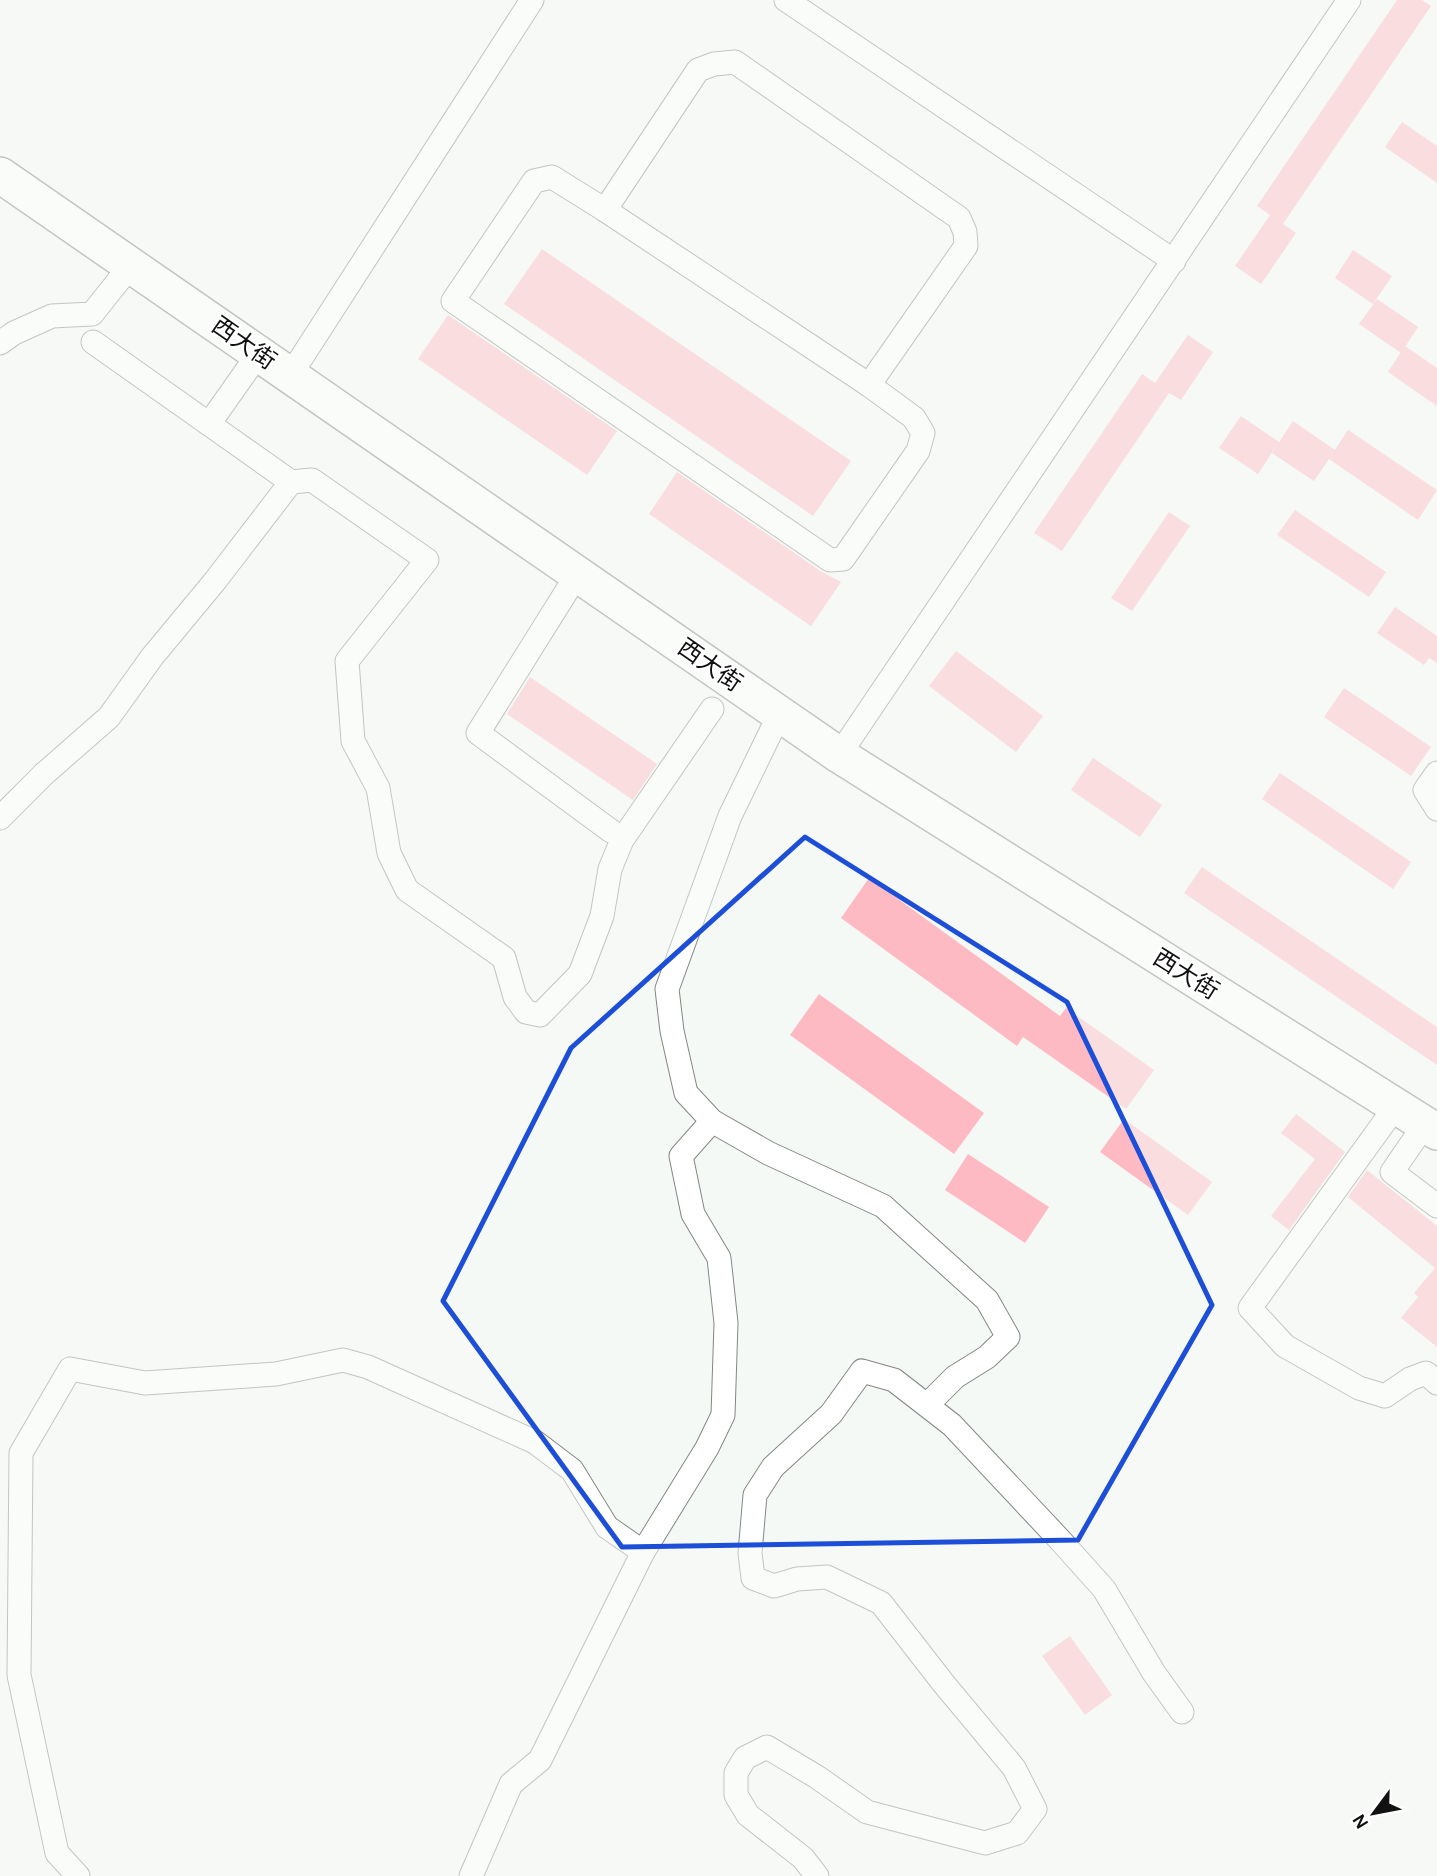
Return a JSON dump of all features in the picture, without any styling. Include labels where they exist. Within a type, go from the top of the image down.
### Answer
[{"type":"highway","name":"西大街","points":[[1,178],[291,374],[839,755],[1431,1128]]},
{"type":"street","points":[[291,374],[532,0]]},
{"type":"street","points":[[786,0],[1174,261]]},
{"type":"street","points":[[839,755],[1349,0]]},
{"type":"street","points":[[605,210],[698,71],[714,64],[735,62],[959,218],[965,232],[965,246],[869,385]]},
{"type":"street","points":[[552,177],[869,385],[914,418],[923,433],[918,451],[843,559],[830,560],[453,301],[534,181],[552,177]]},
{"type":"street","points":[[0,343],[14,333],[52,316],[92,314],[131,265]]},
{"type":"street","points":[[93,342],[291,482],[312,480],[427,559],[347,661],[353,741],[378,788],[389,853],[407,890],[504,958],[515,997],[526,1012],[540,1015],[580,974],[603,916],[610,869],[622,839],[712,709]]},
{"type":"street","points":[[209,424],[259,353]]},
{"type":"street","points":[[0,818],[44,774],[109,717],[152,657],[291,482]]},
{"type":"street","points":[[578,573],[478,733],[611,831]]},
{"type":"street","points":[[780,713],[730,816],[667,989],[672,1031],[686,1093],[712,1121],[768,1153],[883,1206],[987,1300],[1009,1337],[987,1357],[955,1377],[927,1405]]},
{"type":"street","points":[[1437,773],[1425,790],[1437,809]]},
{"type":"street","points":[[1396,1106],[1250,1308],[1285,1346],[1359,1388],[1385,1396],[1410,1379],[1426,1373],[1437,1383]]},
{"type":"street","points":[[471,1876],[511,1784],[540,1760],[643,1552],[707,1448],[723,1415],[726,1323],[719,1258],[694,1214],[681,1156],[712,1121]]},
{"type":"street","points":[[1431,1128],[1392,1172],[1437,1206]]},
{"type":"street","points":[[78,1876],[57,1853],[19,1675],[21,1453],[70,1369],[145,1383],[276,1374],[343,1360],[368,1367],[535,1442],[572,1470],[607,1527],[643,1552]]},
{"type":"street","points":[[817,1876],[803,1858],[748,1815],[736,1795],[736,1773],[745,1758],[767,1747],[867,1812],[985,1843],[1017,1833],[1035,1809],[1014,1768],[944,1685],[881,1603],[827,1577],[797,1579],[774,1586],[753,1578],[750,1553],[755,1495],[773,1467],[831,1414],[862,1371],[894,1380],[961,1434],[1104,1590],[1154,1673],[1182,1712]]},
{"type":"highlighted area","points":[[805,837],[1067,1002],[1212,1305],[1078,1540],[622,1547],[443,1301],[571,1048]]},
{"type":"building","points":[[1397,0],[1422,0],[1431,6],[1283,224],[1296,233],[1261,284],[1235,266],[1270,215],[1257,206]]},
{"type":"building","points":[[1402,122],[1437,146],[1437,183],[1385,147]]},
{"type":"building","points":[[542,249],[851,461],[813,516],[504,304]]},
{"type":"building","points":[[1353,250],[1392,276],[1373,304],[1335,278]]},
{"type":"building","points":[[1377,299],[1418,327],[1401,353],[1359,324]]},
{"type":"building","points":[[448,315],[617,431],[587,475],[418,359]]},
{"type":"building","points":[[1188,335],[1213,352],[1181,400],[1169,393],[1062,551],[1034,533],[1142,374],[1155,383]]},
{"type":"building","points":[[1405,346],[1437,368],[1437,406],[1388,372]]},
{"type":"building","points":[[1241,416],[1279,442],[1258,474],[1219,448]]},
{"type":"building","points":[[1293,421],[1335,450],[1314,481],[1272,453]]},
{"type":"building","points":[[1348,430],[1437,490],[1418,520],[1329,459]]},
{"type":"building","points":[[677,472],[822,572],[841,582],[811,626],[649,514]]},
{"type":"building","points":[[1295,510],[1386,572],[1369,597],[1277,535]]},
{"type":"building","points":[[1169,512],[1190,526],[1132,611],[1111,598]]},
{"type":"building","points":[[1395,607],[1437,636],[1437,663],[1429,658],[1424,665],[1377,633]]},
{"type":"building","points":[[956,651],[1043,716],[1016,752],[929,686]]},
{"type":"building","points":[[530,677],[657,764],[633,800],[507,714]]},
{"type":"building","points":[[1344,688],[1431,747],[1411,776],[1324,717]]},
{"type":"building","points":[[1093,758],[1162,805],[1140,837],[1071,790]]},
{"type":"building","points":[[1280,773],[1411,862],[1393,889],[1262,799]]},
{"type":"building","points":[[1202,867],[1437,1027],[1437,1065],[1184,893]]},
{"type":"building","points":[[869,878],[1060,1016],[1066,1008],[1154,1070],[1126,1109],[1023,1037],[1017,1046],[841,918]]},
{"type":"building","points":[[819,994],[984,1113],[954,1154],[790,1035]]},
{"type":"building","points":[[1296,1114],[1345,1152],[1289,1230],[1271,1216],[1315,1159],[1281,1133]]},
{"type":"building","points":[[1124,1119],[1212,1182],[1188,1215],[1100,1152]]},
{"type":"building","points":[[968,1154],[1049,1207],[1025,1243],[945,1190]]},
{"type":"building","points":[[1367,1170],[1437,1226],[1437,1347],[1401,1318],[1418,1297],[1414,1293],[1435,1268],[1348,1197]]},
{"type":"building","points":[[1070,1636],[1112,1695],[1085,1715],[1042,1656]]}]
